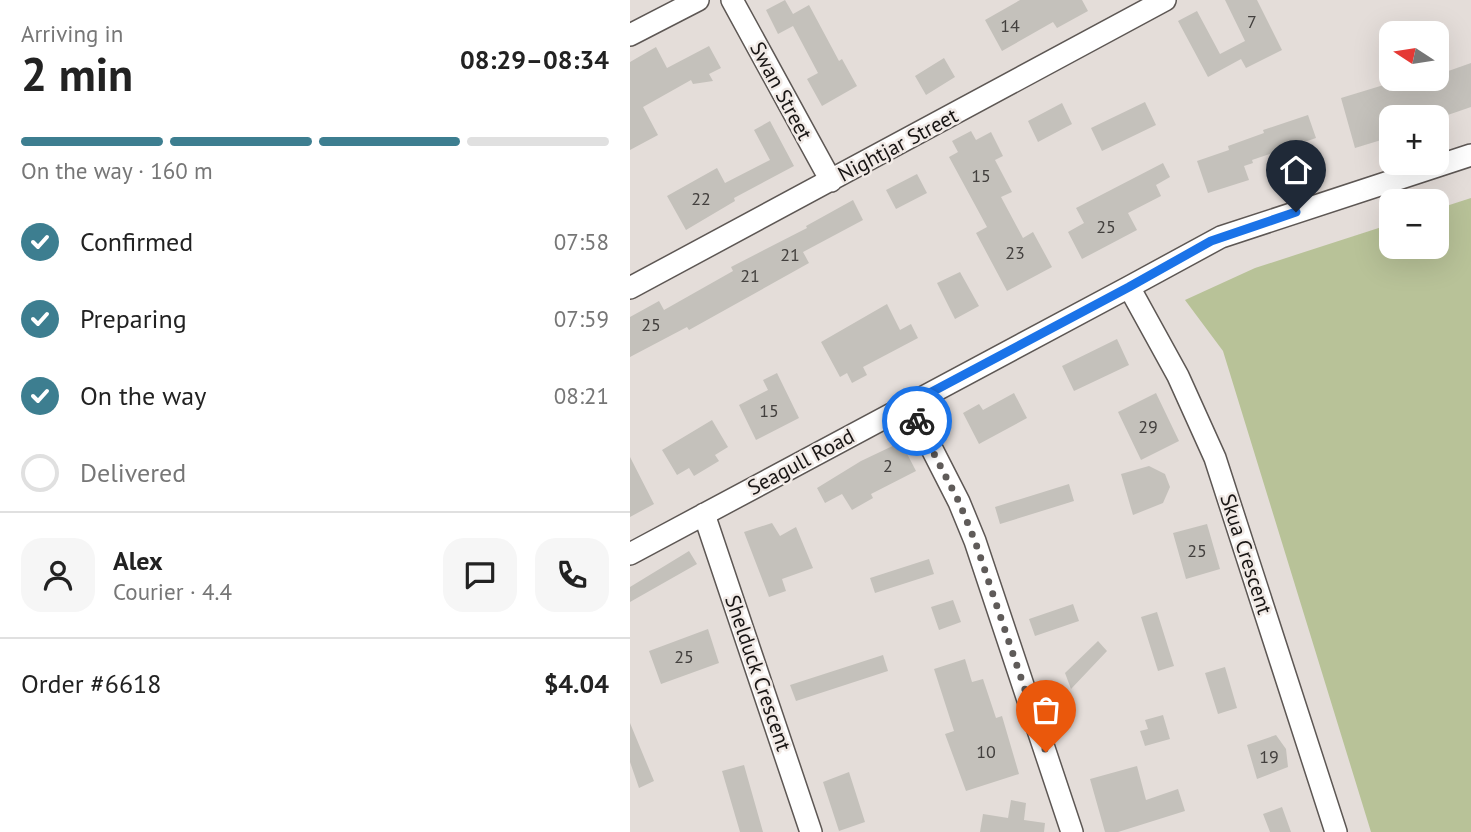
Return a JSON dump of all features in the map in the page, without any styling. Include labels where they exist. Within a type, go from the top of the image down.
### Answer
[{"type":"street","points":[[630,35],[698,0]]},
{"type":"street","name":"Swan Street","points":[[732,0],[831,181]]},
{"type":"street","name":"Nightjar Street","points":[[630,288],[1165,0]]},
{"type":"street","name":"Seagull Road","points":[[630,554],[1221,237],[1471,155]]},
{"type":"street","name":"Skua Crescent","points":[[1129,287],[1178,376],[1215,458],[1336,832]]},
{"type":"street","points":[[909,404],[959,502],[975,541],[1072,832]]},
{"type":"street","name":"Shelduck Crescent","points":[[704,514],[811,832]]},
{"type":"green space","points":[[1471,198],[1471,832],[1371,832],[1223,351],[1185,300],[1255,268],[1379,228],[1379,259],[1449,259],[1449,205]]},
{"type":"building","points":[[785,0],[793,14],[809,5],[839,61],[842,59],[857,86],[822,106],[807,79],[818,73],[793,26],[778,34],[766,10]]},
{"type":"building","points":[[1020,0],[1082,0],[1088,11],[1057,28],[1053,22],[1002,51],[985,20]]},
{"type":"building","points":[[1225,0],[1257,0],[1282,50],[1246,68],[1241,59],[1208,77],[1178,21],[1197,11],[1220,54],[1245,41]]},
{"type":"building","points":[[709,46],[721,68],[709,74],[713,81],[693,84],[691,80],[643,107],[658,135],[630,150],[630,62],[656,47],[667,68]]},
{"type":"building","points":[[944,58],[955,77],[926,95],[915,76]]},
{"type":"building","points":[[1471,63],[1471,107],[1449,115],[1449,105],[1379,105],[1379,141],[1355,148],[1341,98],[1379,86],[1379,91],[1449,91],[1449,71]]},
{"type":"building","points":[[1145,102],[1156,125],[1102,151],[1091,128]]},
{"type":"building","points":[[1062,103],[1072,124],[1038,142],[1028,121]]},
{"type":"building","points":[[1308,115],[1316,138],[1252,160],[1253,163],[1244,166],[1249,180],[1208,193],[1197,161],[1229,150],[1228,146],[1264,133],[1263,130]]},
{"type":"building","points":[[770,121],[794,166],[734,198],[735,201],[686,230],[667,196],[717,168],[725,183],[770,160],[754,130]]},
{"type":"building","points":[[971,131],[976,140],[991,132],[1003,156],[995,160],[1012,192],[1001,197],[1023,238],[1033,232],[1052,267],[1007,291],[976,233],[987,227],[949,157],[958,152],[952,141]]},
{"type":"building","points":[[1163,163],[1170,177],[1156,185],[1161,196],[1128,213],[1137,230],[1082,259],[1068,232],[1084,223],[1076,208]]},
{"type":"building","points":[[917,174],[927,193],[896,209],[886,190]]},
{"type":"building","points":[[853,200],[863,220],[803,252],[809,263],[689,330],[687,327],[630,357],[630,317],[659,301],[664,310],[733,271],[731,267],[807,228],[806,226]]},
{"type":"building","points":[[960,272],[979,306],[955,319],[937,283]]},
{"type":"building","points":[[887,304],[900,330],[911,324],[918,338],[863,367],[867,375],[852,383],[847,373],[840,377],[821,342]]},
{"type":"building","points":[[1117,339],[1129,365],[1074,391],[1062,366]]},
{"type":"building","points":[[777,373],[799,418],[756,440],[739,405],[768,390],[763,380]]},
{"type":"building","points":[[1014,393],[1027,418],[979,444],[963,413],[979,404],[983,410]]},
{"type":"building","points":[[1156,393],[1179,441],[1141,460],[1118,412]]},
{"type":"building","points":[[712,420],[728,447],[715,455],[719,461],[694,476],[689,468],[677,475],[662,450]]},
{"type":"building","points":[[901,442],[916,471],[871,494],[873,498],[852,510],[842,494],[825,503],[817,488],[861,461]]},
{"type":"building","points":[[630,457],[654,504],[630,517]]},
{"type":"building","points":[[1149,466],[1165,474],[1170,487],[1163,503],[1133,515],[1121,474]]},
{"type":"building","points":[[1069,484],[1074,501],[1000,524],[995,507]]},
{"type":"building","points":[[772,523],[780,536],[796,527],[813,568],[782,579],[786,591],[769,597],[744,532]]},
{"type":"building","points":[[1207,524],[1220,569],[1186,579],[1173,533]]},
{"type":"building","points":[[689,551],[697,564],[630,602],[630,587]]},
{"type":"building","points":[[929,559],[934,574],[875,593],[870,578]]},
{"type":"building","points":[[953,600],[961,622],[939,630],[931,607]]},
{"type":"building","points":[[1073,604],[1079,621],[1035,636],[1029,619]]},
{"type":"building","points":[[1157,612],[1174,666],[1158,671],[1141,617]]},
{"type":"building","points":[[708,629],[719,663],[661,684],[649,651]]},
{"type":"building","points":[[1098,641],[1107,651],[1071,689],[1065,673]]},
{"type":"building","points":[[883,655],[888,671],[796,701],[790,685]]},
{"type":"building","points":[[965,659],[972,682],[983,679],[996,718],[1002,716],[1019,774],[966,791],[945,734],[954,731],[934,669]]},
{"type":"building","points":[[1225,667],[1237,708],[1218,714],[1205,673]]},
{"type":"building","points":[[1163,715],[1170,739],[1145,746],[1140,731],[1148,729],[1145,720]]},
{"type":"building","points":[[630,723],[654,781],[639,788],[630,762]]},
{"type":"building","points":[[1276,735],[1286,749],[1288,767],[1257,779],[1247,745]]},
{"type":"building","points":[[744,765],[763,832],[740,832],[722,771]]},
{"type":"building","points":[[1137,766],[1146,800],[1178,789],[1185,811],[1118,832],[1105,832],[1090,779]]},
{"type":"building","points":[[849,772],[865,822],[839,831],[823,782]]},
{"type":"building","points":[[1011,800],[1026,803],[1024,820],[1045,823],[1044,832],[980,832],[983,814],[1008,818]]},
{"type":"building","points":[[1282,807],[1291,832],[1270,832],[1263,814]]},
{"type":"way so far","points":[[917,421],[959,502],[975,541],[1046,752]]},
{"type":"route","points":[[917,421],[909,404],[1211,241],[1296,212]]}]
